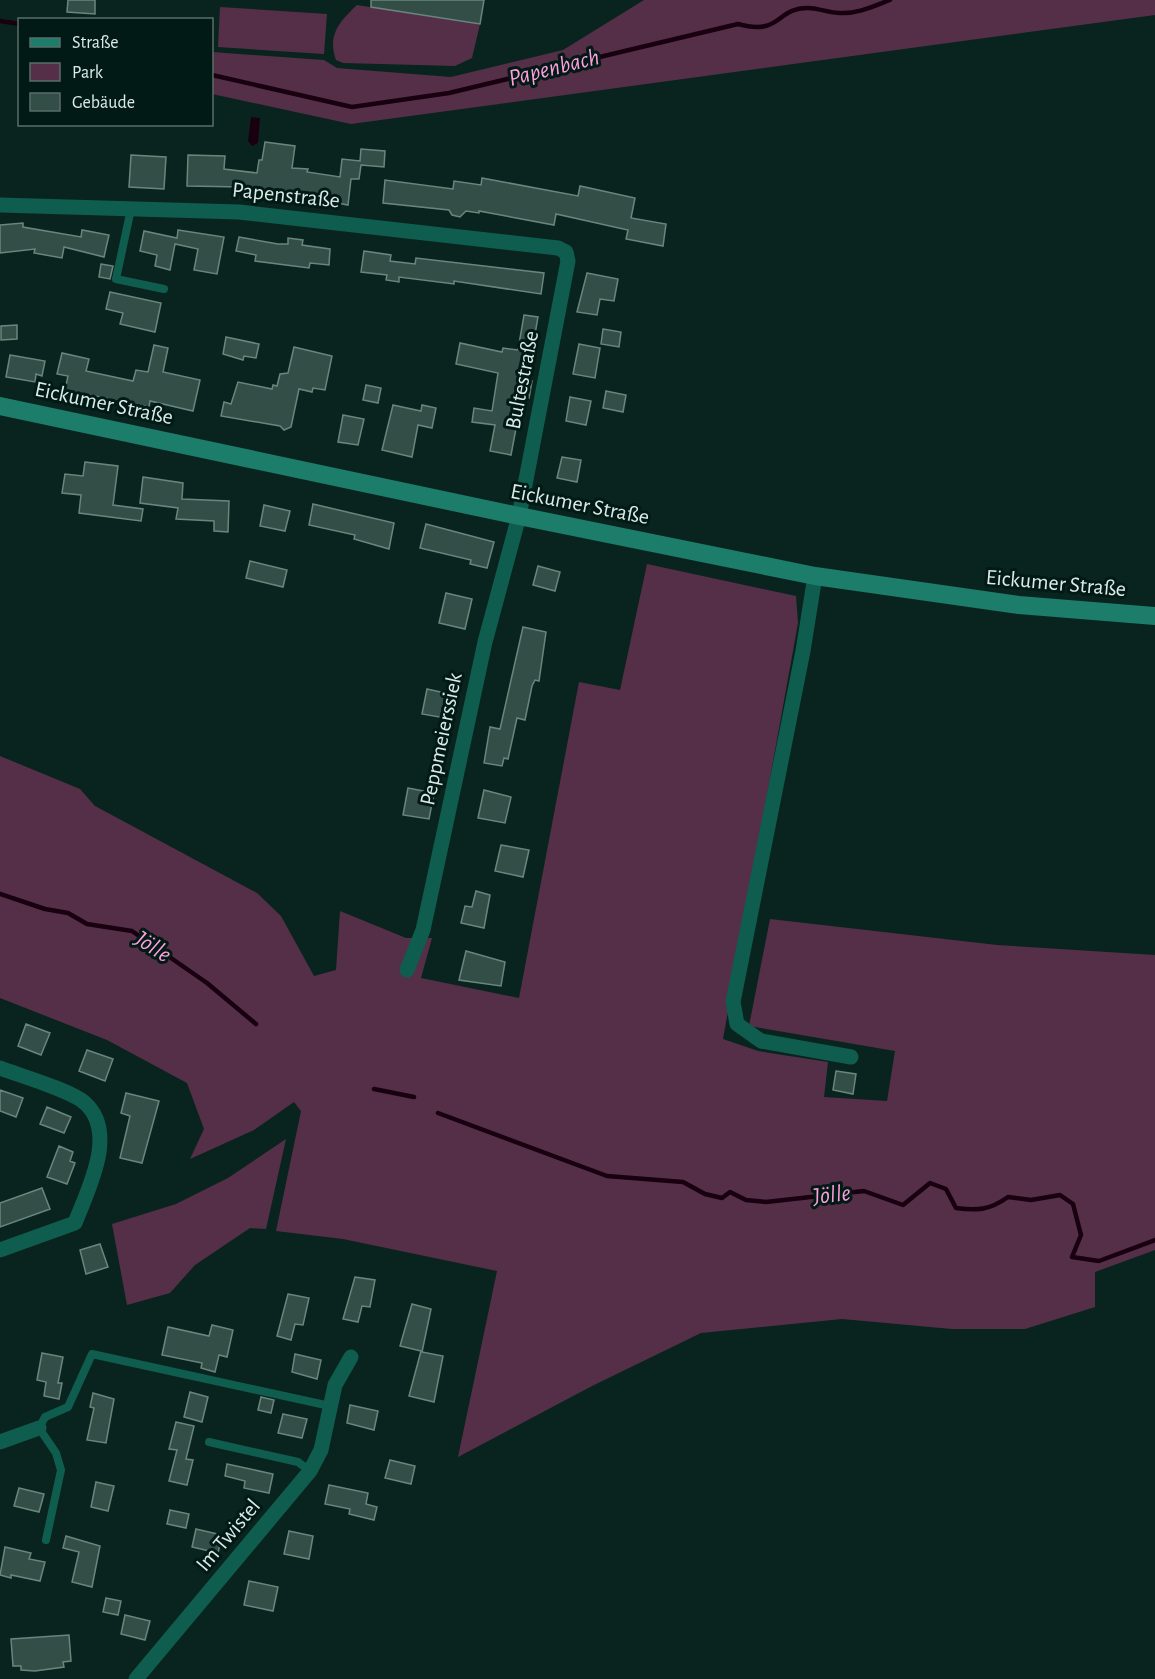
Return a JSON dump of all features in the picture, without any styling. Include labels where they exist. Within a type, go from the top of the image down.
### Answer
[{"type":"main road","name":"Eickumer Straße","points":[[0,406],[815,576],[1019,605],[1155,616]]},
{"type":"street","name":"Papenstraße","points":[[0,206],[239,212],[558,248],[566,252]]},
{"type":"street","name":"Bultestraße","points":[[519,516],[568,261],[566,252]]},
{"type":"street","name":"Peppmeierssiek","points":[[407,970],[423,930],[485,642],[519,516]]},
{"type":"street","points":[[815,576],[803,651],[733,1002],[737,1023],[761,1041],[851,1057]]},
{"type":"street","points":[[0,1068],[84,1102],[96,1120],[102,1138],[75,1223],[0,1250]]},
{"type":"street","name":"Im Twistel","points":[[136,1679],[310,1471],[321,1450],[334,1385],[351,1357]]},
{"type":"street","points":[[0,1442],[39,1428]]},
{"type":"lane","points":[[131,209],[116,279],[164,289]]},
{"type":"lane","points":[[46,1540],[61,1470],[56,1454],[39,1428],[45,1417],[68,1407],[92,1354],[330,1406]]},
{"type":"lane","points":[[209,1442],[298,1462],[310,1471]]},
{"type":"green space","points":[[644,0],[1155,0],[1155,15],[351,124],[213,94],[213,52],[324,60],[337,68],[451,77],[563,50]]},
{"type":"green space","points":[[357,5],[480,24],[472,58],[455,66],[343,63],[336,60],[334,36],[345,17]]},
{"type":"green space","points":[[220,7],[327,14],[324,54],[218,47]]},
{"type":"green space","points":[[647,564],[796,596],[798,623],[723,1039],[758,1051],[828,1062],[824,1097],[887,1101],[895,1051],[749,1026],[770,919],[997,945],[1155,955],[1155,1250],[1095,1272],[1095,1307],[1025,1329],[952,1329],[842,1319],[701,1333],[592,1386],[458,1457],[497,1271],[343,1239],[276,1231],[301,1111],[294,1102],[254,1130],[190,1159],[204,1129],[187,1083],[107,1040],[0,998],[0,756],[80,789],[95,806],[257,893],[281,916],[314,976],[336,970],[340,911],[406,938],[432,938],[421,978],[519,998],[579,682],[620,690]]},
{"type":"green space","points":[[286,1139],[266,1229],[250,1228],[195,1265],[170,1293],[127,1305],[112,1224],[176,1204],[228,1178]]},
{"type":"shaded area","points":[[251,117],[260,118],[258,143],[252,146],[248,141]]},
{"type":"building","points":[[68,0],[95,0],[95,14],[67,12]]},
{"type":"building","points":[[371,0],[484,0],[480,24],[371,7]]},
{"type":"building","points":[[265,142],[295,146],[292,168],[308,169],[307,172],[340,177],[342,159],[360,161],[361,149],[385,151],[384,167],[361,165],[359,179],[351,179],[348,205],[337,203],[338,198],[307,193],[306,198],[241,191],[242,187],[187,186],[188,155],[225,156],[224,169],[257,173]]},
{"type":"building","points":[[131,155],[166,157],[164,189],[129,187]]},
{"type":"building","points":[[482,178],[578,196],[580,186],[635,198],[631,218],[666,224],[663,246],[626,239],[628,230],[556,214],[554,225],[479,211],[479,213],[466,211],[460,217],[452,215],[449,210],[383,203],[385,180],[453,189],[454,181],[481,185]]},
{"type":"building","points":[[23,223],[23,227],[81,237],[82,230],[109,235],[104,257],[64,247],[62,258],[34,253],[35,249],[0,253],[0,225]]},
{"type":"building","points":[[178,230],[224,237],[217,274],[194,270],[198,249],[175,244],[170,270],[155,266],[157,255],[140,251],[144,231],[177,238]]},
{"type":"building","points":[[239,237],[278,244],[288,244],[288,238],[303,240],[302,245],[330,249],[329,265],[310,263],[309,268],[255,261],[256,255],[236,251]]},
{"type":"building","points":[[364,251],[391,255],[390,261],[415,264],[416,258],[544,273],[541,294],[454,281],[454,284],[399,277],[399,282],[386,280],[387,275],[361,272]]},
{"type":"building","points":[[101,264],[113,266],[110,279],[99,277]]},
{"type":"building","points":[[587,273],[618,279],[614,301],[600,299],[597,315],[577,312]]},
{"type":"building","points":[[110,292],[161,303],[155,332],[120,324],[123,313],[106,309]]},
{"type":"building","points":[[524,315],[538,317],[527,381],[532,381],[529,398],[524,397],[522,407],[520,407],[511,455],[490,451],[495,425],[472,422],[474,408],[492,411],[498,373],[456,364],[460,343],[502,352],[503,348],[518,350]]},
{"type":"building","points":[[17,325],[17,339],[1,340],[1,326]]},
{"type":"building","points":[[603,329],[621,332],[619,347],[601,344]]},
{"type":"building","points":[[226,337],[259,344],[256,358],[244,356],[243,360],[223,354]]},
{"type":"building","points":[[579,344],[600,348],[595,378],[573,374]]},
{"type":"building","points":[[154,345],[168,348],[163,372],[200,380],[193,411],[150,401],[149,407],[65,390],[68,376],[57,374],[62,353],[89,359],[86,371],[133,381],[136,370],[148,372]]},
{"type":"building","points":[[294,347],[332,356],[325,390],[313,388],[312,392],[299,389],[291,427],[284,430],[280,426],[221,416],[224,402],[231,404],[238,382],[272,389],[273,385],[277,386],[280,374],[288,373]]},
{"type":"building","points":[[10,355],[45,361],[42,376],[36,374],[35,382],[6,377]]},
{"type":"building","points":[[366,385],[381,388],[378,403],[363,400]]},
{"type":"building","points":[[606,391],[626,395],[623,412],[603,408]]},
{"type":"building","points":[[570,397],[591,401],[586,425],[566,421]]},
{"type":"building","points":[[393,405],[421,411],[422,405],[436,408],[432,428],[418,425],[412,457],[382,450]]},
{"type":"building","points":[[343,415],[364,419],[358,445],[338,442]]},
{"type":"building","points":[[562,457],[581,460],[577,482],[557,478]]},
{"type":"building","points":[[85,462],[118,466],[113,505],[143,509],[141,521],[79,513],[81,495],[62,493],[65,474],[83,476]]},
{"type":"building","points":[[143,477],[183,483],[182,499],[229,501],[228,532],[214,531],[214,521],[176,519],[178,508],[140,503]]},
{"type":"building","points":[[313,504],[394,523],[389,549],[354,539],[355,535],[309,525]]},
{"type":"building","points":[[264,505],[290,511],[285,531],[260,526]]},
{"type":"building","points":[[426,524],[494,542],[487,568],[470,564],[471,560],[420,548]]},
{"type":"building","points":[[250,561],[287,570],[283,587],[246,578]]},
{"type":"building","points":[[538,566],[560,572],[555,591],[533,585]]},
{"type":"building","points":[[446,593],[472,599],[465,629],[439,623]]},
{"type":"building","points":[[523,627],[546,632],[539,681],[535,680],[532,686],[525,720],[517,718],[508,759],[504,758],[502,766],[484,763],[490,727],[500,729]]},
{"type":"building","points":[[427,689],[450,694],[445,718],[422,714]]},
{"type":"building","points":[[408,788],[434,793],[429,819],[403,815]]},
{"type":"building","points":[[484,790],[511,797],[505,823],[478,818]]},
{"type":"building","points":[[501,845],[529,850],[523,877],[495,871]]},
{"type":"building","points":[[476,891],[490,895],[484,928],[461,923],[465,906],[472,907]]},
{"type":"building","points":[[466,951],[505,962],[501,986],[459,980]]},
{"type":"building","points":[[26,1024],[50,1033],[41,1055],[18,1046]]},
{"type":"building","points":[[87,1050],[113,1059],[105,1081],[79,1071]]},
{"type":"building","points":[[836,1071],[856,1074],[853,1094],[833,1090]]},
{"type":"building","points":[[0,1090],[23,1098],[16,1117],[0,1111]]},
{"type":"building","points":[[126,1093],[159,1101],[142,1163],[120,1158],[130,1116],[121,1113]]},
{"type":"building","points":[[47,1107],[71,1117],[64,1133],[40,1124]]},
{"type":"building","points":[[59,1146],[73,1152],[70,1161],[75,1163],[67,1184],[47,1177]]},
{"type":"building","points":[[42,1188],[50,1209],[0,1227],[0,1203]]},
{"type":"building","points":[[100,1244],[108,1267],[86,1274],[80,1250]]},
{"type":"building","points":[[355,1277],[375,1280],[370,1307],[362,1306],[358,1322],[343,1319]]},
{"type":"building","points":[[288,1294],[309,1298],[303,1325],[295,1324],[291,1340],[277,1336]]},
{"type":"building","points":[[412,1304],[431,1309],[422,1352],[443,1356],[434,1402],[409,1396],[421,1351],[400,1346]]},
{"type":"building","points":[[212,1325],[233,1330],[227,1357],[219,1355],[215,1372],[201,1368],[202,1363],[162,1355],[168,1327],[209,1336]]},
{"type":"building","points":[[42,1353],[63,1357],[58,1383],[62,1383],[59,1399],[44,1396],[46,1382],[37,1380]]},
{"type":"building","points":[[295,1354],[321,1360],[317,1379],[292,1372]]},
{"type":"building","points":[[190,1392],[208,1397],[202,1422],[184,1417]]},
{"type":"building","points":[[93,1393],[114,1399],[106,1443],[87,1440],[94,1408],[90,1407]]},
{"type":"building","points":[[261,1397],[274,1400],[271,1413],[258,1410]]},
{"type":"building","points":[[350,1405],[378,1411],[374,1430],[347,1423]]},
{"type":"building","points":[[283,1414],[307,1419],[302,1438],[278,1433]]},
{"type":"building","points":[[176,1422],[194,1426],[186,1459],[193,1460],[187,1485],[169,1481],[177,1450],[169,1449]]},
{"type":"building","points":[[390,1460],[415,1466],[411,1484],[385,1478]]},
{"type":"building","points":[[227,1464],[273,1474],[269,1493],[244,1488],[245,1481],[225,1476]]},
{"type":"building","points":[[96,1482],[114,1486],[108,1511],[91,1507]]},
{"type":"building","points":[[329,1485],[368,1493],[366,1504],[377,1507],[374,1520],[349,1514],[350,1509],[325,1504]]},
{"type":"building","points":[[19,1488],[44,1494],[39,1512],[14,1506]]},
{"type":"building","points":[[170,1510],[189,1514],[186,1528],[167,1524]]},
{"type":"building","points":[[196,1529],[222,1535],[218,1553],[192,1547]]},
{"type":"building","points":[[289,1531],[313,1536],[309,1559],[284,1554]]},
{"type":"building","points":[[66,1536],[100,1546],[92,1587],[72,1582],[79,1552],[63,1548]]},
{"type":"building","points":[[5,1547],[31,1553],[29,1559],[45,1562],[40,1581],[0,1575]]},
{"type":"building","points":[[249,1581],[278,1587],[273,1611],[244,1605]]},
{"type":"building","points":[[106,1598],[121,1601],[118,1615],[103,1612]]},
{"type":"building","points":[[125,1615],[150,1621],[145,1640],[121,1634]]},
{"type":"building","points":[[69,1635],[71,1661],[63,1662],[64,1667],[35,1671],[21,1670],[21,1666],[13,1666],[11,1639]]},
{"type":"waterway","name":"Papenbach","points":[[213,75],[352,107],[449,93],[738,24],[763,27],[797,9],[812,8],[847,13],[890,0]]},
{"type":"waterway","name":"Papenbach","points":[[0,21],[18,24]]},
{"type":"waterway","name":"Jölle","points":[[0,894],[45,909],[68,913],[87,924],[132,931],[207,983],[256,1024]]},
{"type":"waterway","name":"Jölle","points":[[374,1089],[414,1097]]},
{"type":"waterway","name":"Jölle","points":[[438,1113],[607,1176],[683,1182],[705,1194],[722,1198],[730,1192],[746,1200],[766,1202],[864,1191],[903,1205],[930,1183],[946,1189],[956,1208],[970,1209],[989,1207],[1008,1197],[1031,1200],[1060,1195],[1073,1204],[1081,1235],[1072,1257],[1099,1261],[1155,1240]]}]
